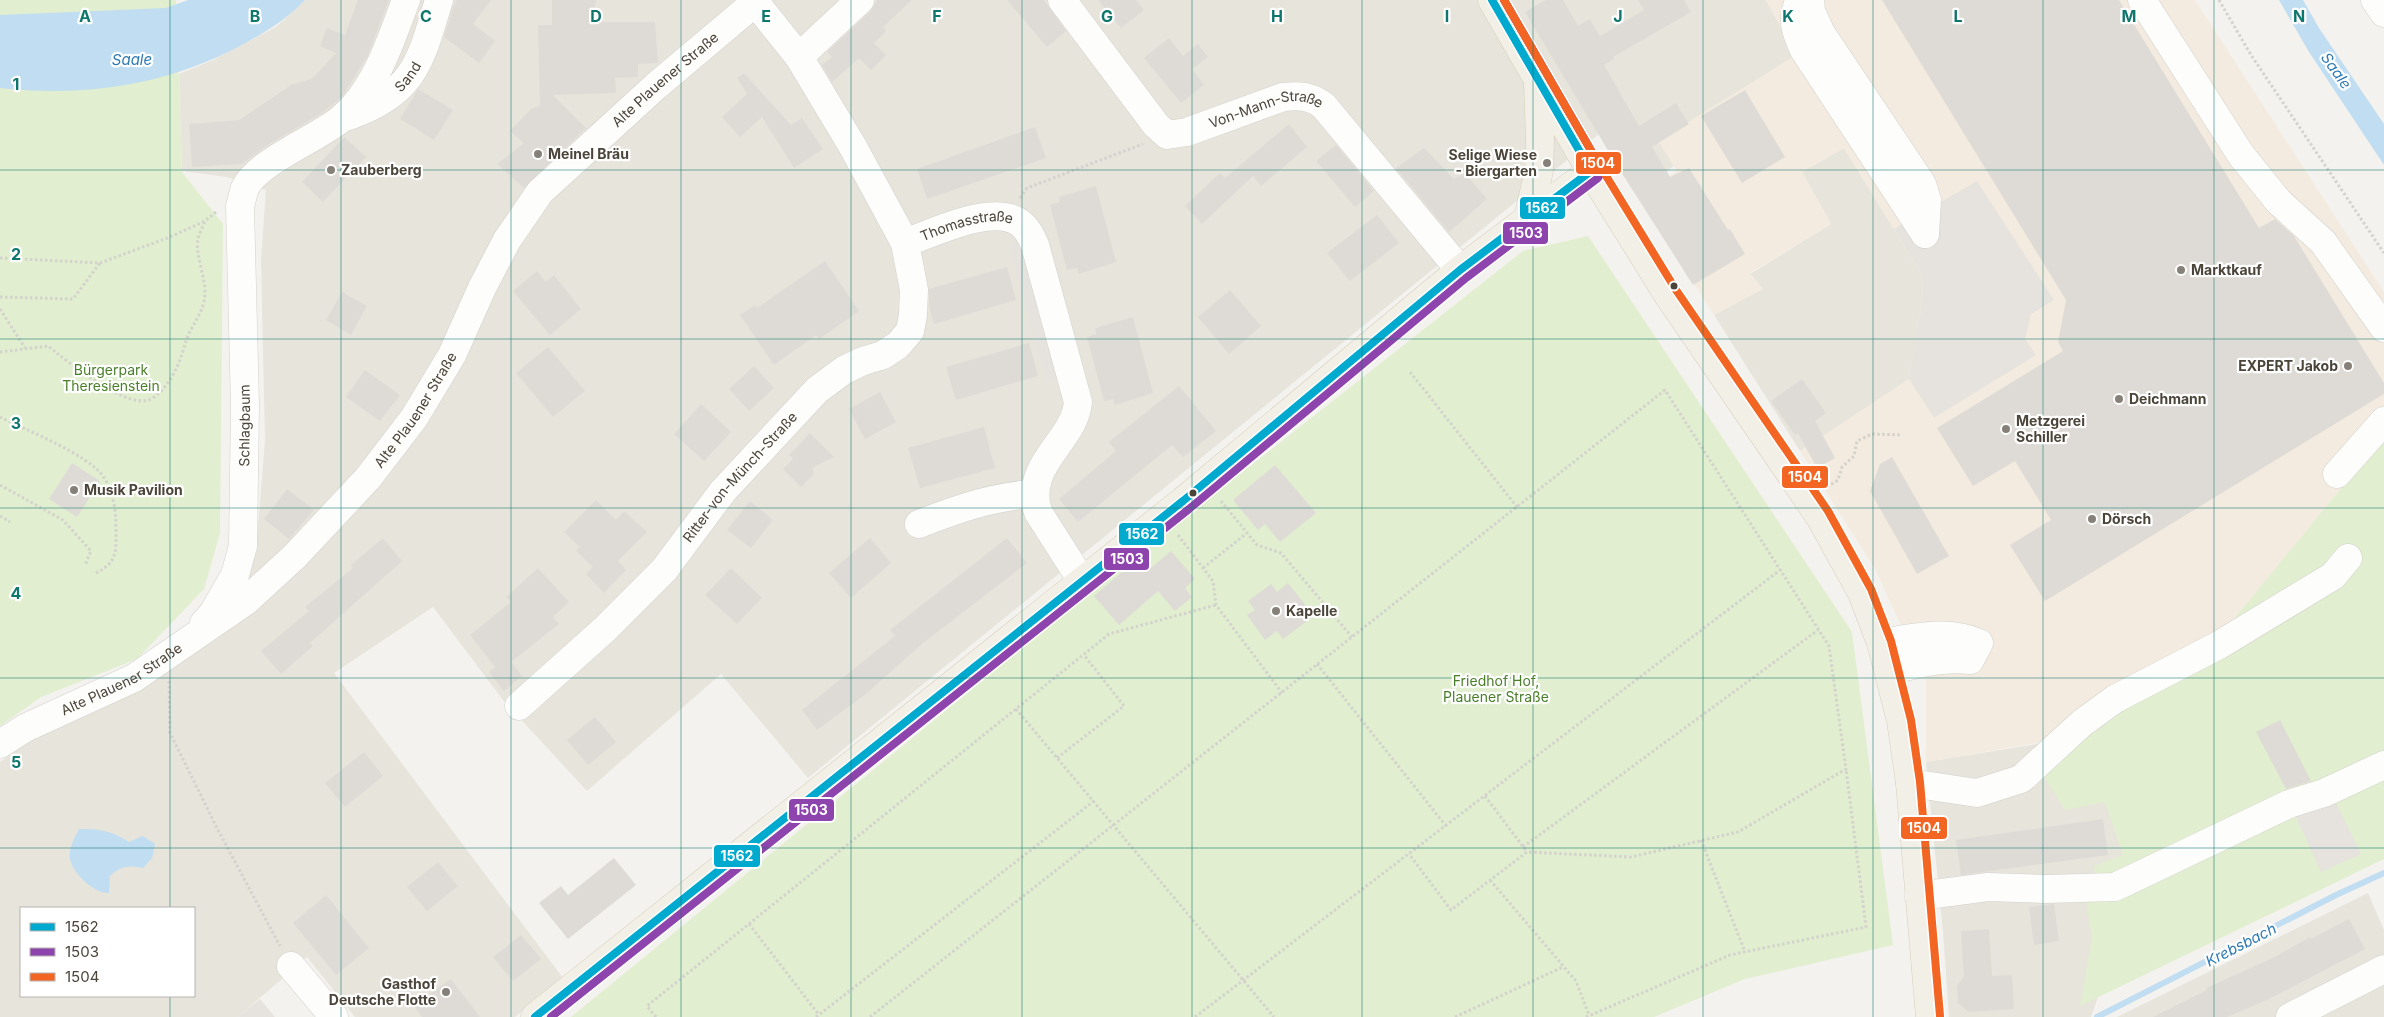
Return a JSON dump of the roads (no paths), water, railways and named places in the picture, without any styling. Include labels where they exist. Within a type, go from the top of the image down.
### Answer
[{"type":"main road","points":[[1492,0],[1591,171],[1668,295],[1838,547],[1862,593],[1890,671],[1901,721],[1910,783],[1930,1017]]},
{"type":"main road","points":[[1528,218],[1538,171],[1540,140],[1538,80]]},
{"type":"main road","points":[[550,1012],[1206,482],[1460,270],[1591,171]]},
{"type":"street","name":"Sand","points":[[341,120],[365,93],[382,61],[406,0]]},
{"type":"street","name":"Sand","points":[[246,187],[258,173],[281,156],[341,120],[368,109],[402,88],[421,58],[439,0]]},
{"type":"street","points":[[799,57],[860,0]]},
{"type":"street","name":"Von-Mann-Straße","points":[[1062,0],[1156,125],[1167,136],[1187,132],[1283,98],[1299,95],[1312,98],[1323,105],[1460,270]]},
{"type":"street","points":[[1800,0],[1796,8],[1795,30],[1804,50],[1925,234],[1927,200],[1922,184],[1821,33],[1812,11],[1810,0]]},
{"type":"street","points":[[2142,0],[2241,155],[2278,200],[2323,242],[2384,328]]},
{"type":"street","points":[[2374,0],[2384,13]]},
{"type":"street","name":"Thomasstraße","points":[[756,1],[799,57],[858,155],[905,243],[988,216],[1006,216],[1019,222],[1029,232],[1035,245],[1078,402],[1077,413],[1073,422],[1047,460],[1036,484],[1035,494]]},
{"type":"street","name":"Alte Plauener Straße","points":[[0,744],[25,728],[134,678],[176,651],[246,601],[288,563],[368,478],[414,418],[452,355],[482,288],[507,240],[540,192],[656,86],[756,1]]},
{"type":"street","name":"Schlagbaum","points":[[176,651],[213,613],[235,575],[243,546],[245,406],[240,206],[246,187]]},
{"type":"street","name":"Ritter-von-Münch-Straße","points":[[520,706],[605,629],[664,570],[723,491],[817,390],[844,370],[883,355],[898,345],[910,331],[914,290],[905,243]]},
{"type":"street","points":[[2337,474],[2384,420]]},
{"type":"street","points":[[919,524],[987,501],[1013,495],[1035,494],[1038,512],[1082,581]]},
{"type":"street","points":[[1910,783],[1977,792],[2021,779],[2082,723],[2115,699],[2219,645],[2333,576],[2348,558]]},
{"type":"street","points":[[1881,643],[1945,634],[1964,636],[1979,643],[1970,660],[1952,658],[1931,660],[1890,671]]},
{"type":"street","points":[[1919,896],[1988,887],[2046,890],[2115,887],[2288,804],[2324,793],[2384,765]]},
{"type":"street","points":[[291,966],[334,1017]]},
{"type":"street","points":[[2302,1014],[2384,969]]},
{"type":"water","name":"Saale","points":[[188,0],[305,0],[290,14],[258,36],[211,60],[182,71],[153,79],[93,89],[63,91],[0,88],[0,15],[166,8]]},
{"type":"water","name":"Saale","points":[[2279,0],[2303,0],[2319,28],[2384,124],[2384,165],[2309,52]]},
{"type":"water","points":[[79,829],[106,831],[129,842],[143,836],[155,844],[152,858],[143,868],[125,867],[110,876],[109,893],[97,890],[80,877],[70,859],[71,847]]},
{"type":"waterway","name":"Krebsbach","points":[[2097,1017],[2336,895],[2384,873]]},
{"type":"place","name":"Meinel Bräu","points":[[538,154]]},
{"type":"place","name":"Selige Wiese - Biergarten","points":[[1547,163]]},
{"type":"place","name":"Zauberberg","points":[[331,170]]},
{"type":"place","name":"Marktkauf","points":[[2181,270]]},
{"type":"place","name":"EXPERT Jakob","points":[[2348,366]]},
{"type":"place","name":"Deichmann","points":[[2119,399]]},
{"type":"place","name":"Metzgerei Schiller","points":[[2006,429]]},
{"type":"place","name":"Musik Pavilion","points":[[74,490]]},
{"type":"place","name":"Dörsch","points":[[2092,519]]},
{"type":"place","name":"Kapelle","points":[[1276,611]]},
{"type":"place","name":"Gasthof Deutsche Flotte","points":[[446,992]]},
{"type":"park label","name":"Bürgerpark Theresienstein","points":[[111,378]]},
{"type":"park label","name":"Friedhof Hof, Plauener Straße","points":[[1496,690]]}]
